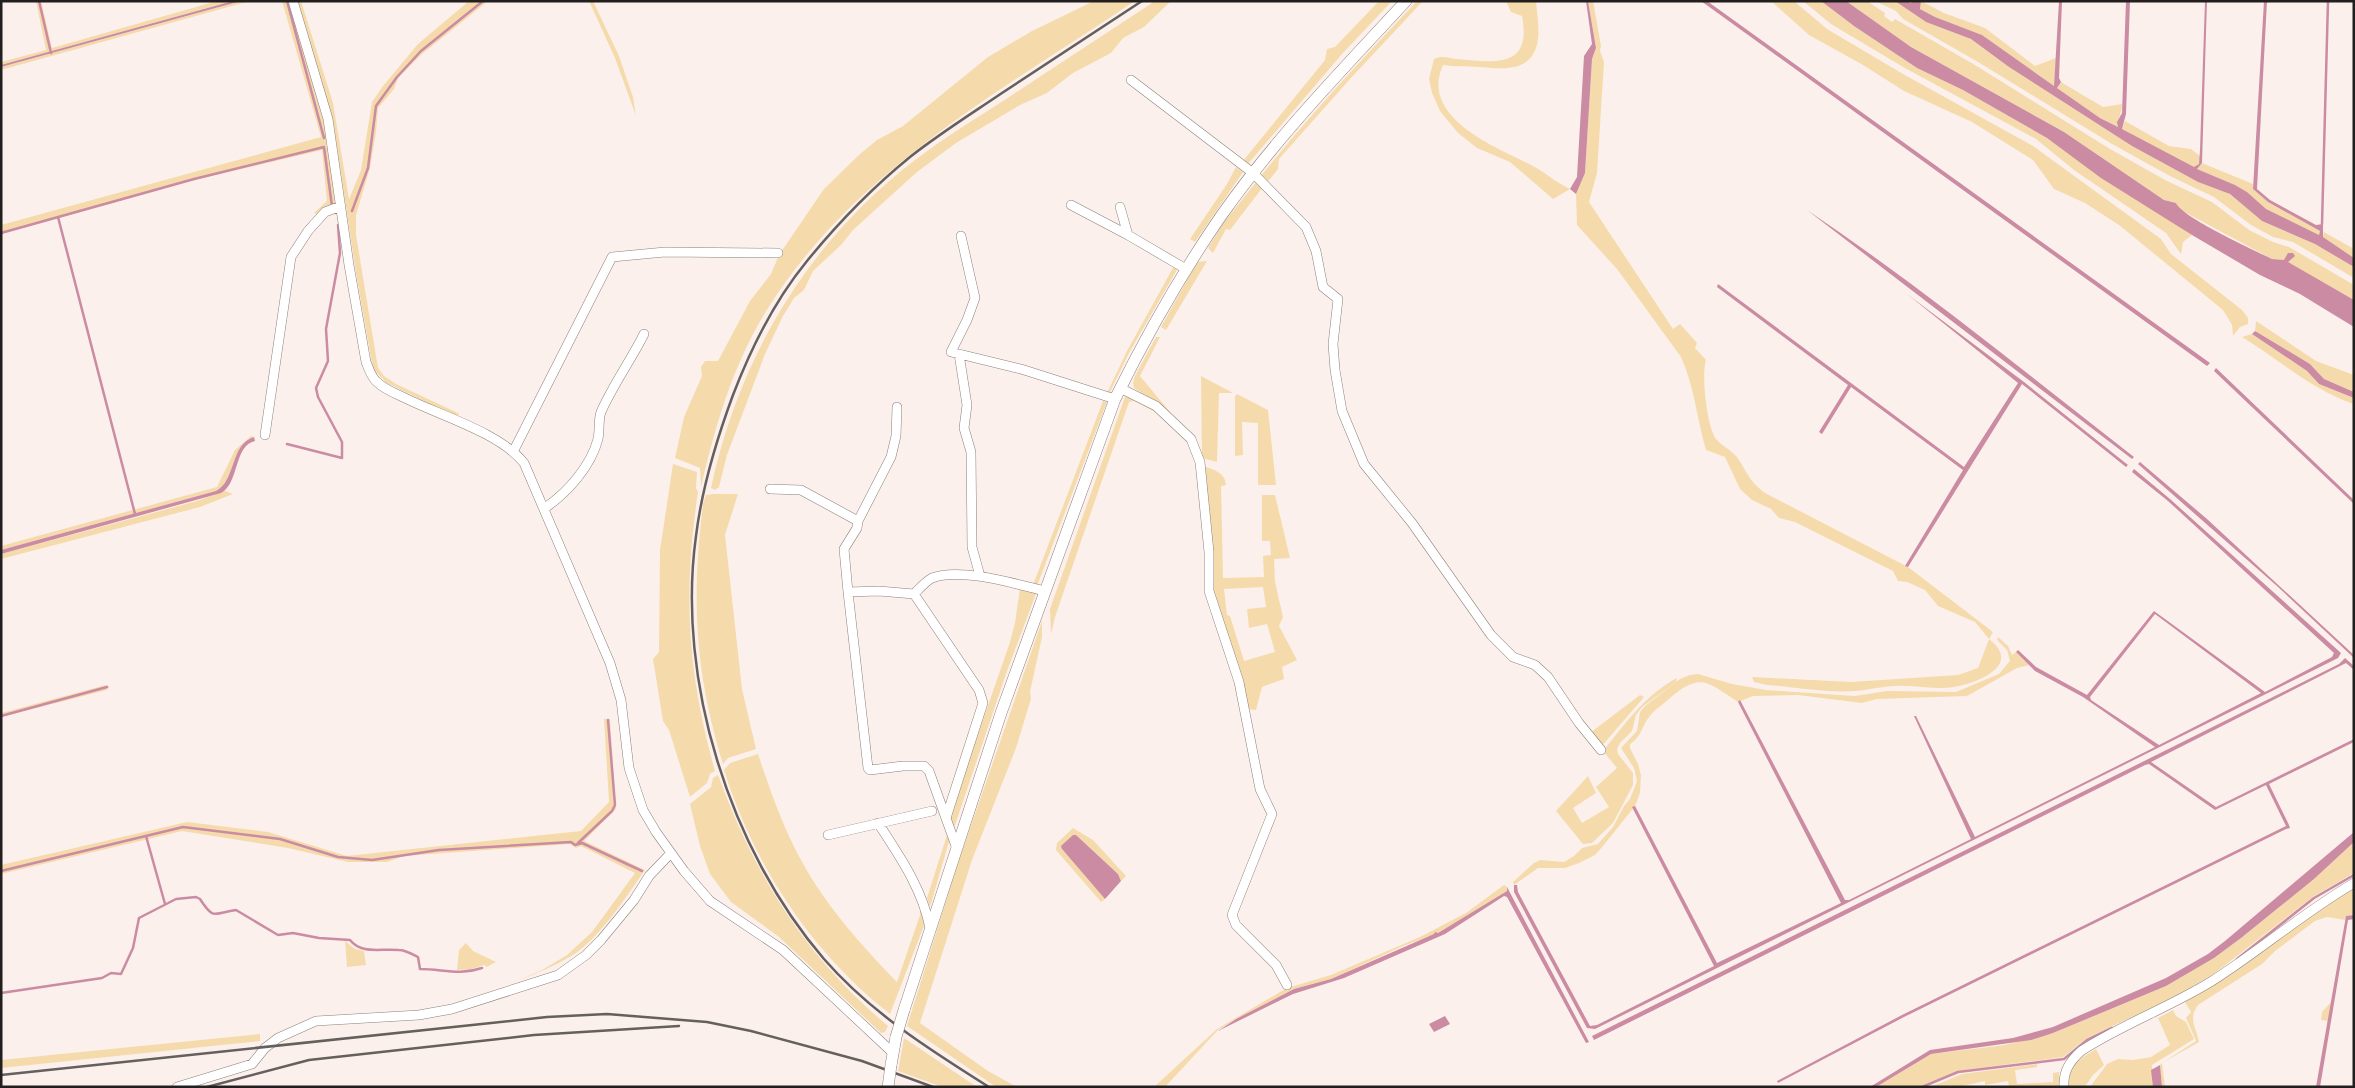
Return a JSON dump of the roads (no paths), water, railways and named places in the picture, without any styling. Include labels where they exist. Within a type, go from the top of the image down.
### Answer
[{"type":"main road","points":[[888,1087],[892,1052],[896,1037],[956,846],[1045,590],[1120,388],[1186,269],[1221,216],[1253,173],[1341,70],[1406,1]]},
{"type":"street","points":[[293,1],[328,119],[340,206],[366,362],[374,378],[388,390],[457,421],[514,450],[524,463],[545,508],[618,685],[625,746],[635,789],[643,810],[671,854],[710,901],[782,950],[892,1052]]},
{"type":"street","points":[[1131,80],[1253,173],[1306,227],[1316,251],[1323,287],[1338,299],[1333,344],[1334,370],[1342,411],[1364,464],[1412,523],[1490,635],[1513,658],[1536,665],[1548,677],[1579,723],[1601,750]]},
{"type":"street","points":[[1071,205],[1128,235],[1186,269]]},
{"type":"street","points":[[265,436],[291,256],[308,231],[325,212],[340,206]]},
{"type":"street","points":[[1120,207],[1128,235]]},
{"type":"street","points":[[961,236],[975,298],[967,320],[951,352],[1021,370],[1115,399]]},
{"type":"street","points":[[514,450],[612,257],[665,252],[778,253]]},
{"type":"street","points":[[545,508],[557,500],[577,478],[592,456],[598,437],[600,414],[644,334]]},
{"type":"street","points":[[959,354],[968,405],[964,428],[971,452],[972,546],[980,576]]},
{"type":"street","points":[[1120,388],[1156,406],[1191,439],[1200,462],[1210,552],[1209,592],[1239,682],[1260,789],[1272,814],[1232,916],[1236,926],[1276,965],[1286,985]]},
{"type":"street","points":[[897,407],[896,436],[891,457],[858,521],[857,528],[844,549],[868,768],[870,770],[902,766],[924,766],[929,771],[956,846]]},
{"type":"street","points":[[770,489],[801,490],[858,521]]},
{"type":"street","points":[[848,592],[879,591],[914,594],[931,579],[949,576],[980,576],[1045,590]]},
{"type":"street","points":[[914,594],[979,690],[983,703],[946,818]]},
{"type":"street","points":[[828,835],[932,810]]},
{"type":"street","points":[[878,823],[911,874],[922,896],[930,928]]},
{"type":"street","points":[[176,1087],[252,1064],[264,1048],[278,1038],[316,1021],[419,1015],[452,1009],[558,974],[586,955],[601,940],[634,900],[649,876],[671,854]]},
{"type":"street","points":[[2064,1087],[2066,1070],[2071,1060],[2081,1051],[2171,1005],[2214,980],[2300,917],[2354,883]]},
{"type":"waterway","points":[[39,1],[51,53]]},
{"type":"waterway","points":[[287,1],[324,138]]},
{"type":"waterway","points":[[352,211],[368,168],[376,106],[397,77],[421,51],[483,1]]},
{"type":"waterway","points":[[2322,224],[2328,1]]},
{"type":"waterway","points":[[1,233],[194,179],[324,147],[332,206]]},
{"type":"waterway","points":[[58,217],[135,514]]},
{"type":"waterway","points":[[287,444],[342,458],[342,442],[318,397],[316,388],[328,361],[326,329],[340,253],[338,225]]},
{"type":"waterway","points":[[1,716],[107,687]]},
{"type":"waterway","points":[[578,843],[612,811],[615,805],[608,720]]},
{"type":"waterway","points":[[1,871],[183,827],[280,839],[338,857],[372,860],[439,850],[571,842],[575,845],[582,843],[642,871]]},
{"type":"waterway","points":[[146,836],[165,904]]},
{"type":"waterway","points":[[2237,959],[2314,898],[2354,875]]},
{"type":"waterway","points":[[1,993],[102,978],[111,973],[121,974],[133,948],[139,918],[176,899],[196,897],[212,913],[219,914],[236,910],[278,935],[293,933],[319,938],[350,940],[360,948],[404,951],[418,957],[420,969],[466,972],[482,968]]},
{"type":"waterway","points":[[1922,1087],[1958,1072],[2064,1059],[2087,1040],[2112,1028]]},
{"type":"railway","points":[[989,1087],[902,1029],[842,978],[824,959],[791,915],[762,867],[737,815],[717,761],[703,704],[694,648],[692,591],[696,536],[710,464],[740,377],[774,308],[807,261],[856,206],[910,157],[955,124],[1142,1]]},
{"type":"railway","points":[[1,1075],[547,1017],[607,1014],[707,1022],[751,1031],[862,1061],[933,1087]]},
{"type":"railway","points":[[207,1087],[309,1060],[534,1035],[679,1026]]}]
